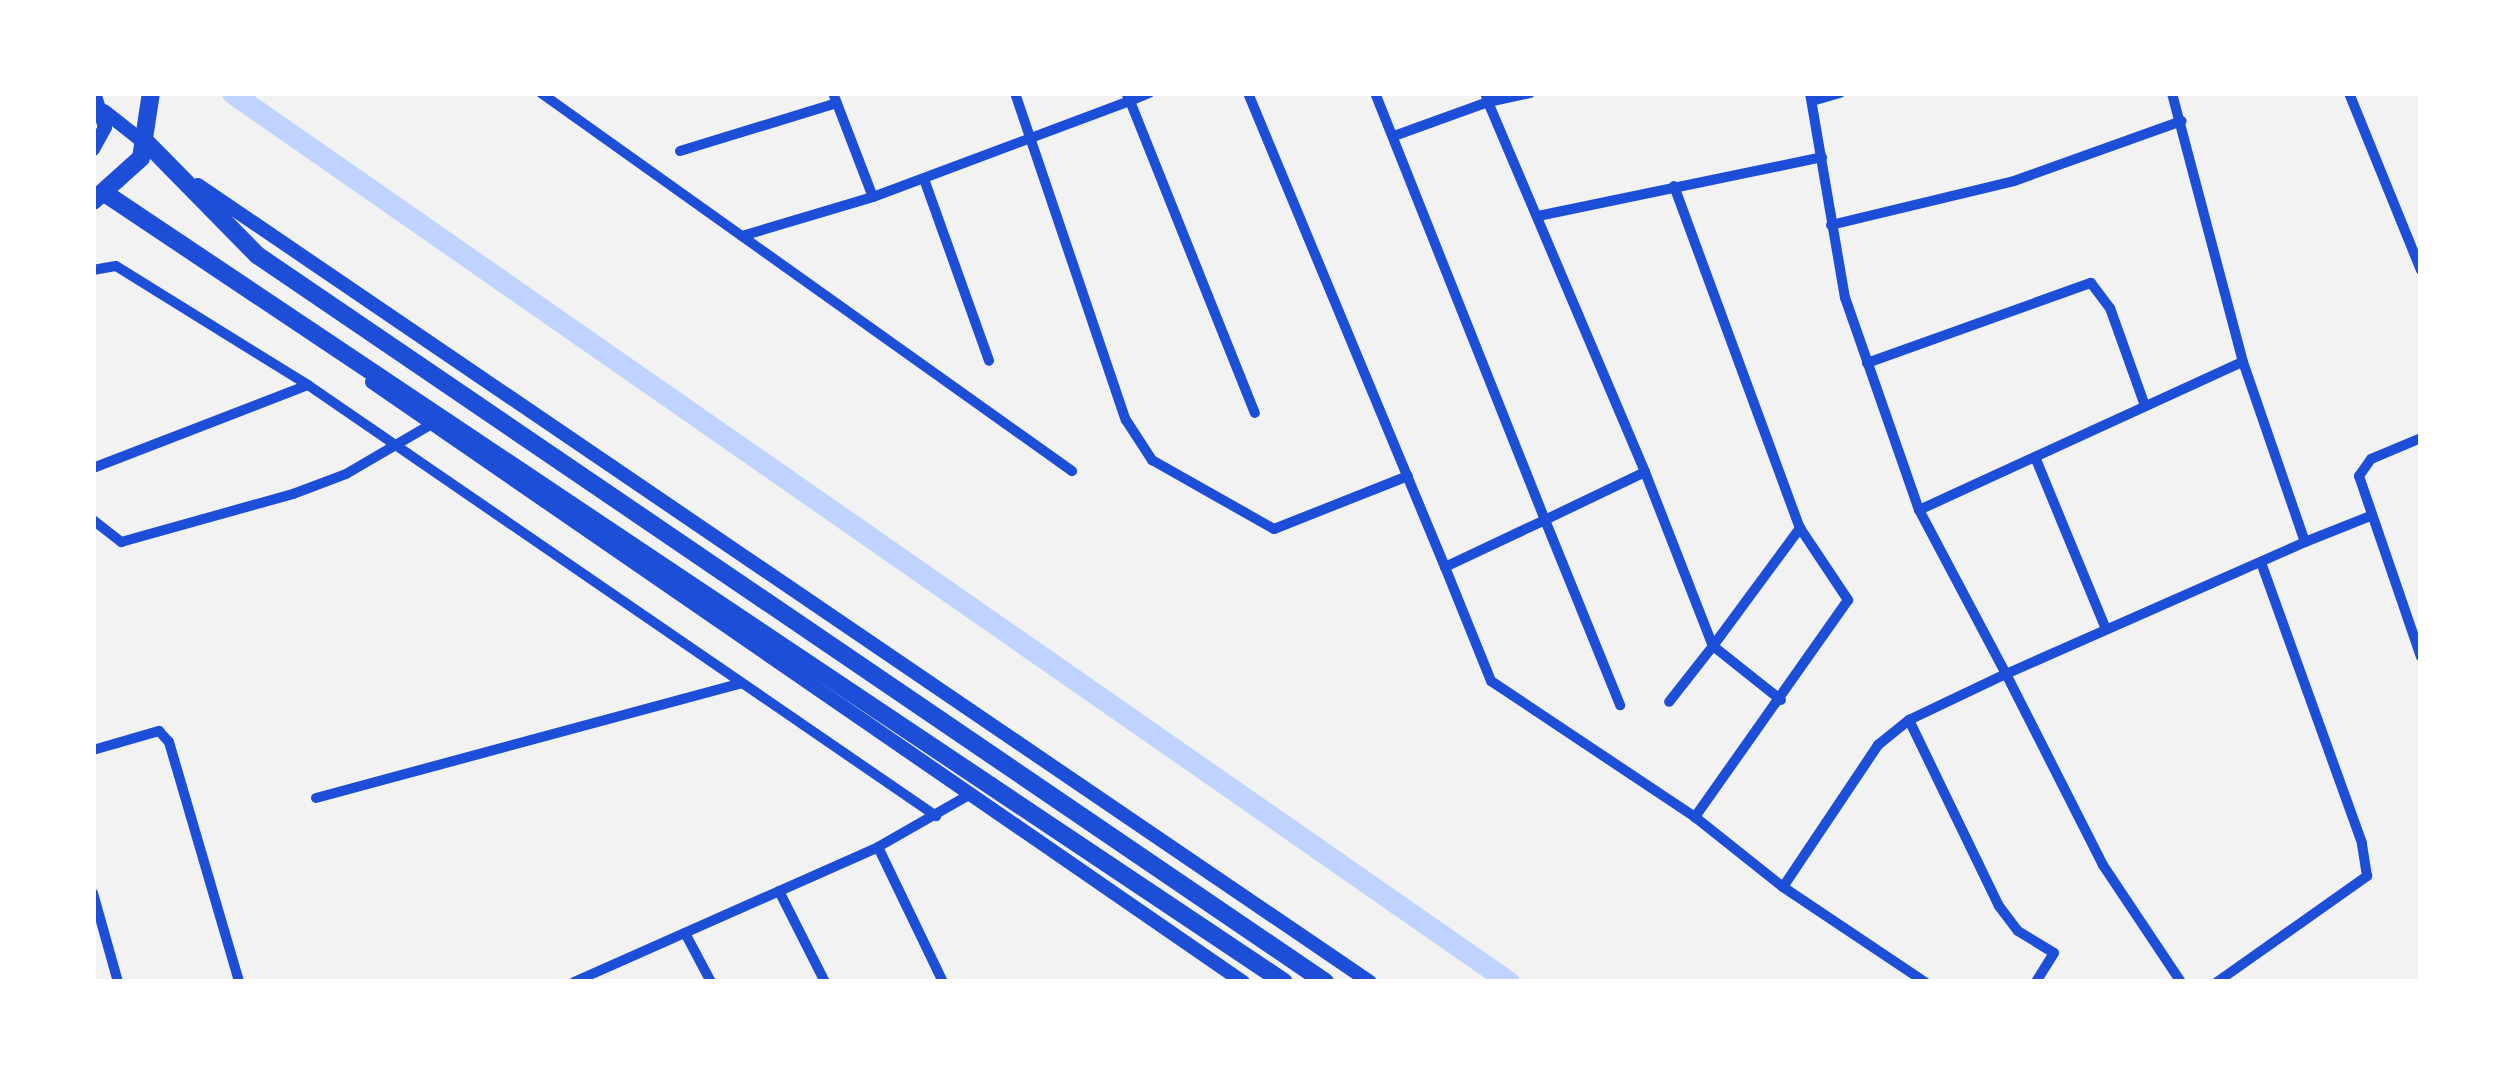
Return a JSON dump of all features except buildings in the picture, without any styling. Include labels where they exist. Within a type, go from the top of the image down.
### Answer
[{"type":"main road","points":[[151,93],[147,143],[131,172],[99,198],[1284,982]]},
{"type":"main road","points":[[147,143],[257,255],[1325,982]]},
{"type":"street","points":[[542,93],[1072,471]]},
{"type":"street","points":[[1015,93],[1036,138],[1126,419],[1152,460],[1274,529],[1408,476]]},
{"type":"street","points":[[742,236],[924,179],[1036,138],[1128,97],[1149,93]]},
{"type":"street","points":[[1249,93],[1491,681],[1695,817],[1783,887],[1925,982]]},
{"type":"street","points":[[1376,93],[1620,705]]},
{"type":"street","points":[[1394,136],[1486,97],[1530,93]]},
{"type":"street","points":[[1840,93],[1811,97],[1831,225],[1867,363],[1919,510],[2113,882],[2181,982]]},
{"type":"street","points":[[2173,93],[2242,362],[2305,542]]},
{"type":"street","points":[[2349,93],[2421,270]]},
{"type":"street","points":[[1128,97],[1255,413]]},
{"type":"street","points":[[1486,97],[1645,472],[1713,646],[1781,700]]},
{"type":"street","points":[[93,149],[99,98]]},
{"type":"street","points":[[99,98],[486,388],[1370,982]]},
{"type":"street","points":[[680,151],[835,98],[873,196]]},
{"type":"street","points":[[1831,225],[2036,175],[2182,121]]},
{"type":"street","points":[[1538,215],[1822,157]]},
{"type":"street","points":[[93,175],[430,425],[1243,982]]},
{"type":"street","points":[[924,179],[989,361]]},
{"type":"street","points":[[1673,186],[1800,528],[1847,607],[1695,817]]},
{"type":"street","points":[[93,270],[116,266],[308,385],[936,816]]},
{"type":"street","points":[[1867,363],[2092,283],[2110,308],[2145,406]]},
{"type":"street","points":[[1919,510],[2242,362]]},
{"type":"street","points":[[93,468],[308,385]]},
{"type":"street","points":[[93,520],[121,542],[320,486],[430,425]]},
{"type":"street","points":[[2421,438],[2362,468],[2368,517],[2421,657]]},
{"type":"street","points":[[2035,457],[2106,629]]},
{"type":"street","points":[[1444,567],[1645,472]]},
{"type":"street","points":[[1783,887],[1858,766],[1909,720],[2368,517]]},
{"type":"street","points":[[1669,702],[1800,528]]},
{"type":"street","points":[[2217,982],[2367,876],[2362,843],[2261,563]]},
{"type":"street","points":[[316,798],[742,683]]},
{"type":"street","points":[[1909,720],[2000,906],[2018,931],[2054,953],[2036,982]]},
{"type":"street","points":[[93,750],[164,735],[239,982]]},
{"type":"street","points":[[574,982],[878,848],[967,796]]},
{"type":"street","points":[[878,848],[943,982]]},
{"type":"street","points":[[779,891],[825,982]]},
{"type":"street","points":[[93,893],[118,982]]},
{"type":"street","points":[[685,932],[711,982]]},
{"type":"street","points":[[605,968],[612,982]]},
{"type":"waterway","points":[[232,93],[1509,982]]}]
